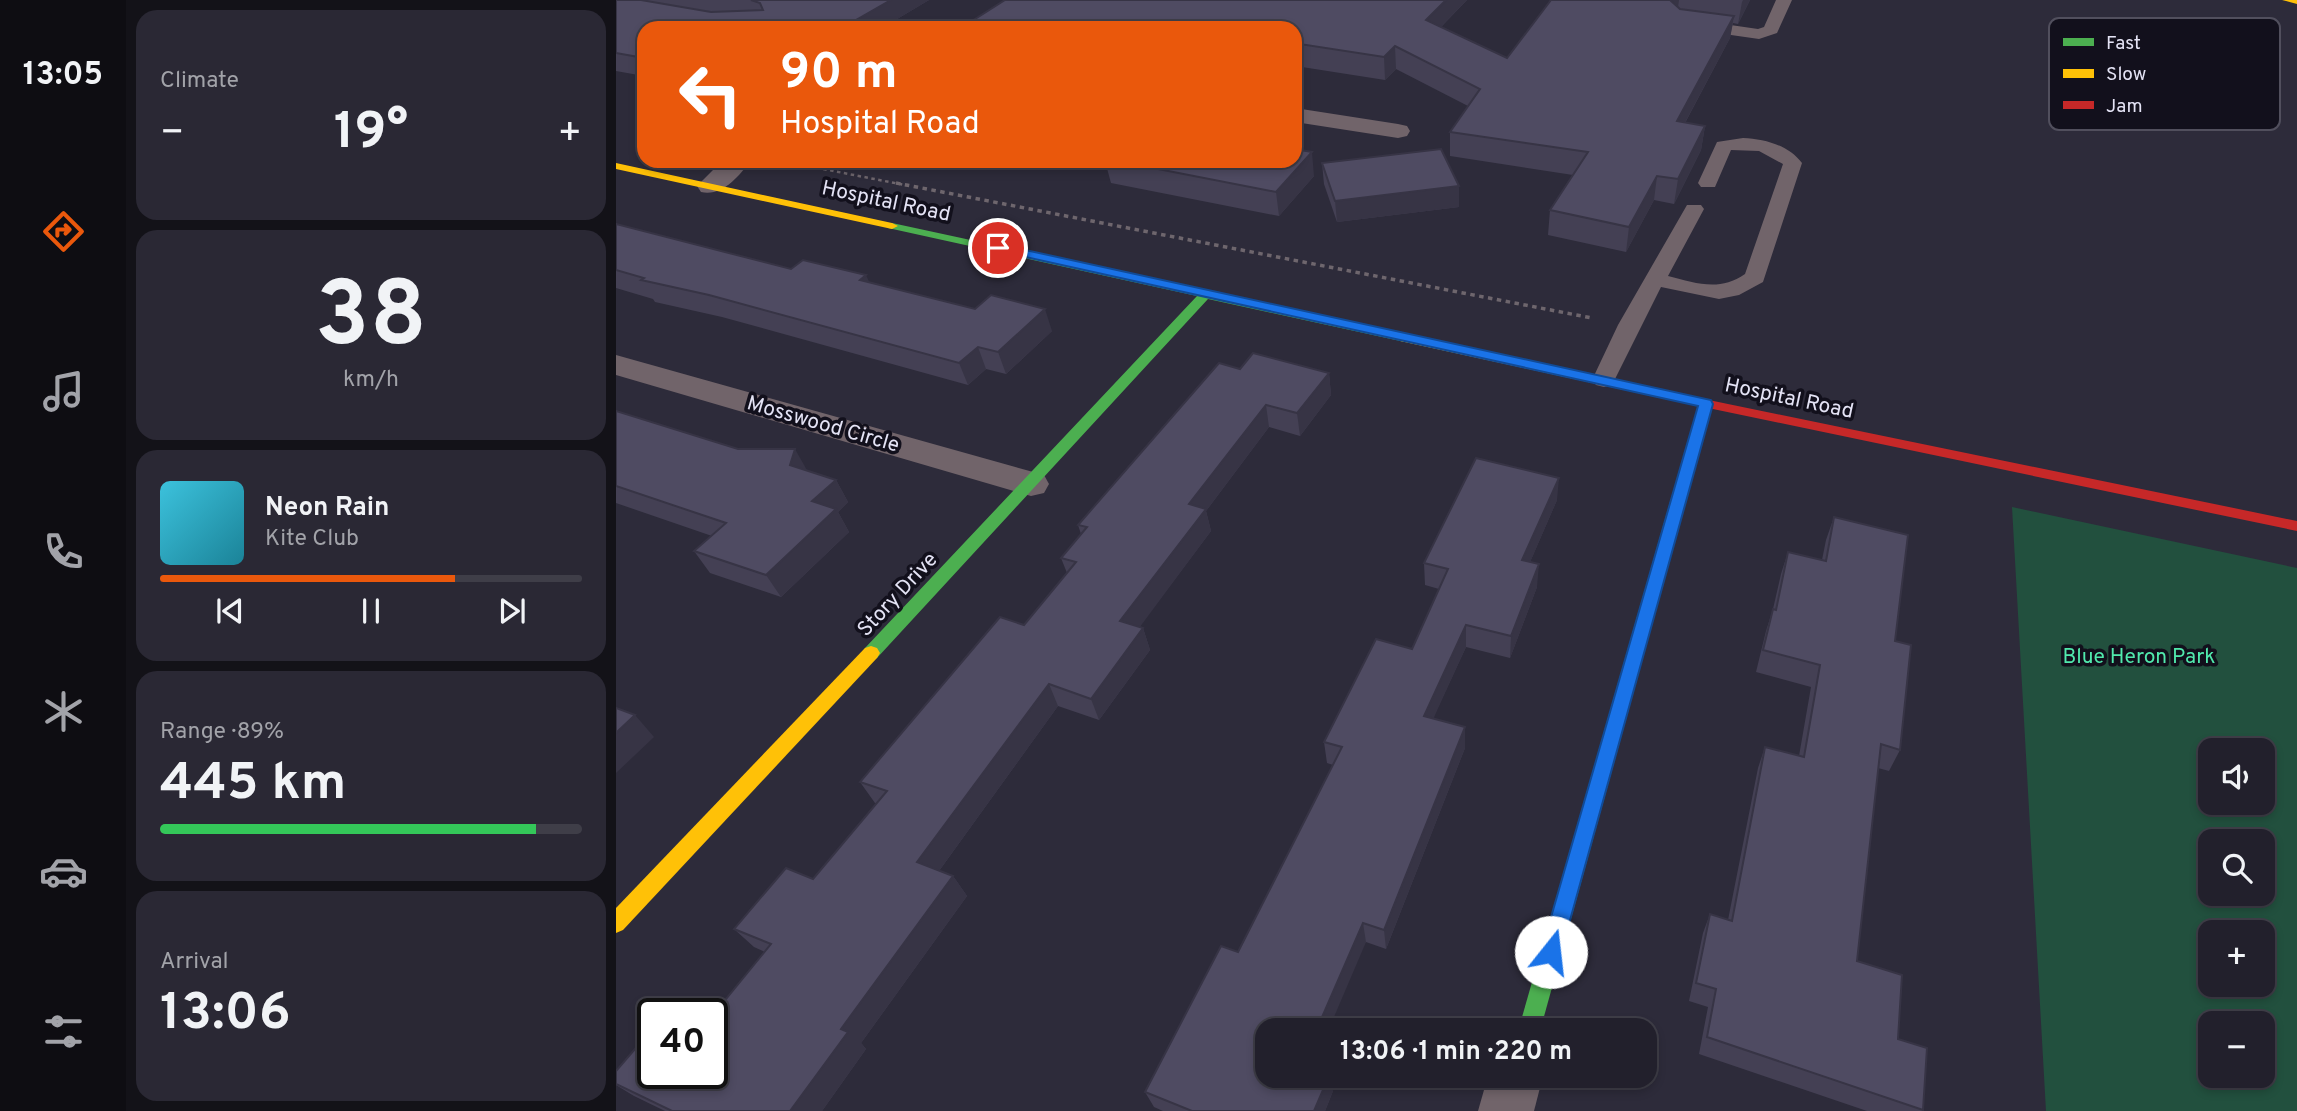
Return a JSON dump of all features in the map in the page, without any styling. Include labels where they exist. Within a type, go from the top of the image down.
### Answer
[{"type":"street","points":[[2286,0],[2297,1]]},
{"type":"street","points":[[1302,116],[1398,131]]},
{"type":"street","name":"Hospital Road","points":[[616,166],[1706,404],[2297,526]]},
{"type":"street","points":[[710,186],[729,168]]},
{"type":"street","name":"Story Drive","points":[[616,923],[1031,484],[1207,293]]},
{"type":"street","name":"Mosswood Circle","points":[[616,365],[1031,484]]},
{"type":"street","points":[[1533,1018],[1706,404]]},
{"type":"street","points":[[1506,1111],[1513,1088]]},
{"type":"lane","points":[[1677,23],[1759,34],[1771,30],[1784,0]]},
{"type":"lane","points":[[1655,279],[1724,294],[1742,288],[1755,276],[1793,163],[1783,152],[1766,147],[1737,143],[1724,146],[1708,183]]},
{"type":"lane","points":[[1604,380],[1629,325],[1694,209]]},
{"type":"path","points":[[818,168],[1629,325]]},
{"type":"green space","name":"Blue Heron Park","points":[[2012,507],[2297,568],[2297,1111],[2046,1111]]},
{"type":"building","points":[[616,0],[641,0],[711,12],[763,10],[760,3],[751,0],[891,0],[854,21],[637,21],[637,57],[616,53]]},
{"type":"building","points":[[1005,0],[1446,0],[1426,20],[1507,58],[1551,0],[1670,0],[1680,9],[1734,16],[1677,121],[1705,126],[1678,179],[1657,176],[1629,227],[1550,210],[1588,152],[1450,132],[1480,89],[1395,46],[1384,57],[1302,44],[1302,21],[972,21]]},
{"type":"building","points":[[1441,149],[1459,186],[1335,201],[1322,163]]},
{"type":"building","points":[[1302,150],[1312,152],[1302,163]]},
{"type":"building","points":[[1153,168],[1298,168],[1276,192]]},
{"type":"building","points":[[616,224],[791,269],[803,260],[866,275],[860,280],[975,309],[991,295],[1045,309],[998,352],[978,347],[959,363],[709,295],[641,280],[644,278],[616,270]]},
{"type":"building","points":[[1253,353],[1329,373],[1297,413],[1266,405],[1189,504],[1206,509],[1120,621],[1143,628],[1091,699],[1049,684],[917,862],[953,876],[841,1029],[848,1032],[790,1111],[672,1111],[616,1084],[616,1071],[637,1047],[637,1089],[728,1089],[727,998],[771,944],[734,929],[786,868],[813,879],[887,791],[860,782],[1000,617],[1024,625],[1076,562],[1061,558],[1087,527],[1078,525],[1219,363],[1240,369]]},
{"type":"building","points":[[616,411],[738,449],[795,449],[790,465],[836,480],[812,501],[836,509],[766,575],[694,551],[726,523],[616,486]]},
{"type":"building","points":[[1476,458],[1559,478],[1522,560],[1539,564],[1511,636],[1466,625],[1424,716],[1465,727],[1384,930],[1363,923],[1322,1018],[1255,1018],[1255,1088],[1324,1088],[1314,1111],[1192,1111],[1145,1092],[1221,946],[1238,952],[1342,747],[1324,742],[1376,639],[1412,649],[1448,569],[1424,563]]},
{"type":"building","points":[[1834,517],[1908,535],[1895,641],[1911,645],[1900,750],[1881,744],[1857,961],[1902,975],[1898,1039],[1927,1048],[1923,1110],[1707,1037],[1716,989],[1696,983],[1710,914],[1732,921],[1765,747],[1804,757],[1820,665],[1763,650],[1773,609],[1776,610],[1788,552],[1826,561]]},
{"type":"building","points":[[616,708],[635,715],[616,733]]},
{"type":"traffic: fast","points":[[892,226],[1405,338]]},
{"type":"traffic: fast","points":[[871,653],[1207,293]]},
{"type":"traffic: fast","points":[[1533,1018],[1676,509]]},
{"type":"traffic: slow","points":[[2286,0],[2297,1]]},
{"type":"traffic: slow","points":[[616,166],[892,226]]},
{"type":"traffic: slow","points":[[1405,338],[1670,396]]},
{"type":"traffic: slow","points":[[1676,509],[1706,404]]},
{"type":"traffic: slow","points":[[616,923],[871,653]]},
{"type":"traffic: jam","points":[[1670,396],[2297,526]]},
{"type":"route","points":[[998,248],[1706,404],[1551,952]]}]
